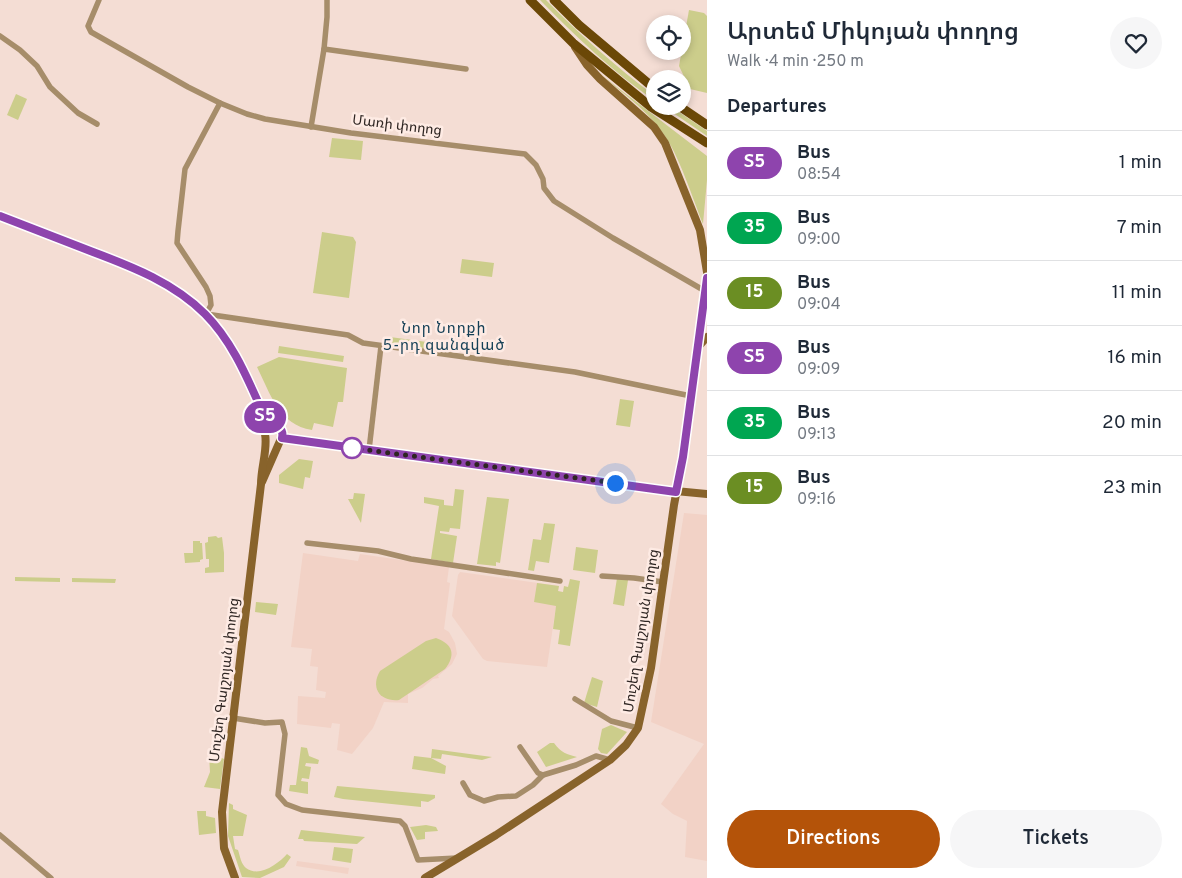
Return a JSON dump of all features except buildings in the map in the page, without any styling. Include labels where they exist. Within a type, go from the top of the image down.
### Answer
[{"type":"main road","points":[[530,0],[573,43],[651,107],[707,143]]},
{"type":"main road","points":[[554,0],[579,25],[646,81]]},
{"type":"main road","points":[[573,43],[587,65],[654,127],[665,143],[700,230],[707,272]]},
{"type":"main road","points":[[691,114],[707,125]]},
{"type":"main road","points":[[0,216],[126,265],[154,277],[182,294],[206,314],[226,340],[244,371],[269,426]]},
{"type":"main road","name":"Մուշեղ Գալշոյան փողոց","points":[[425,878],[610,760],[626,745],[638,728],[651,668],[707,278]]},
{"type":"main road","points":[[698,348],[707,337]]},
{"type":"main road","points":[[269,426],[275,425],[280,428],[282,431],[280,440]]},
{"type":"main road","points":[[269,426],[265,434],[266,439],[271,443],[280,440],[369,450],[676,492],[707,494]]},
{"type":"main road","name":"Մուշեղ Գալշոյան փողոց","points":[[235,878],[224,848],[221,824],[266,439]]},
{"type":"main road","name":"Մուշեղ Գալշոյան փողոց","points":[[262,484],[280,440]]},
{"type":"street","name":"Մառի փողոց","points":[[99,0],[88,26],[90,32],[220,103],[265,118],[311,127],[524,154],[536,165],[543,179],[544,188],[554,201],[613,238],[705,291]]},
{"type":"street","points":[[311,127],[324,49],[327,0]]},
{"type":"street","points":[[0,36],[38,66],[50,87],[78,113],[97,124]]},
{"type":"street","points":[[324,49],[466,69]]},
{"type":"street","points":[[220,103],[185,170],[177,243],[210,296],[211,305],[206,314],[348,334],[363,344],[575,372],[691,396]]},
{"type":"street","points":[[369,450],[381,346]]},
{"type":"street","points":[[307,543],[378,551],[411,559],[560,581]]},
{"type":"street","points":[[602,576],[663,582]]},
{"type":"street","points":[[575,699],[611,721],[638,728]]},
{"type":"street","points":[[233,718],[265,723],[282,722],[285,734],[278,795],[286,804],[302,810],[400,821],[404,826],[418,860],[457,858]]},
{"type":"street","points":[[520,747],[538,773],[542,775]]},
{"type":"street","points":[[463,782],[470,795],[484,801],[498,797],[516,796],[533,785],[542,775],[576,765],[596,756],[610,760]]},
{"type":"street","points":[[0,835],[51,878]]},
{"type":"shaded area","points":[[684,513],[707,515],[707,861],[685,857],[687,821],[673,814],[661,804],[704,744],[651,722]]},
{"type":"shaded area","points":[[303,553],[358,561],[360,554],[449,567],[447,582],[450,583],[444,629],[449,632],[455,643],[457,654],[452,664],[438,676],[439,678],[433,679],[422,688],[408,694],[408,703],[384,702],[373,728],[352,754],[337,750],[340,724],[332,723],[331,728],[297,724],[298,696],[325,698],[326,692],[316,690],[318,667],[310,666],[312,649],[291,647]]},
{"type":"shaded area","points":[[460,572],[559,586],[547,667],[483,659],[452,616]]},
{"type":"shaded area","points":[[297,861],[349,868],[348,874],[296,866]]},
{"type":"green space","points":[[540,0],[546,0],[572,26],[646,89],[646,94],[595,54]]},
{"type":"green space","points":[[689,10],[704,13],[707,16],[707,93],[691,89],[691,70],[681,70],[679,66],[680,60],[691,60],[691,15],[688,15]]},
{"type":"green space","points":[[600,74],[646,109],[646,113]]},
{"type":"green space","points":[[16,94],[27,99],[18,120],[7,115]]},
{"type":"green space","points":[[648,115],[654,115],[707,156],[703,224],[680,164],[668,141]]},
{"type":"green space","points":[[676,115],[683,115],[707,131],[707,136]]},
{"type":"green space","points":[[332,138],[363,141],[361,160],[329,157]]},
{"type":"green space","points":[[322,232],[353,237],[356,242],[349,298],[313,293]]},
{"type":"green space","points":[[462,259],[494,263],[492,277],[460,273]]},
{"type":"green space","points":[[390,337],[427,342],[426,349],[389,344]]},
{"type":"green space","points":[[279,346],[344,356],[343,362],[278,353]]},
{"type":"green space","points":[[279,357],[347,368],[343,402],[338,402],[333,427],[314,423],[312,430],[301,427],[291,422],[277,406],[257,367]]},
{"type":"green space","points":[[620,399],[634,401],[630,427],[616,425]]},
{"type":"green space","points":[[299,459],[313,461],[310,478],[305,477],[303,489],[279,483],[279,475]]},
{"type":"green space","points":[[455,489],[464,490],[460,529],[450,528],[449,532],[440,531],[440,533],[457,536],[453,563],[431,559],[439,506],[424,503],[424,497],[444,500],[444,505],[453,506]]},
{"type":"green space","points":[[354,493],[365,494],[361,523],[348,499],[353,499]]},
{"type":"green space","points":[[487,497],[509,499],[500,563],[496,562],[496,566],[477,564]]},
{"type":"green space","points":[[544,523],[555,524],[549,563],[536,561],[534,571],[528,570],[533,539],[541,540]]},
{"type":"green space","points":[[216,536],[218,538],[222,537],[224,572],[205,573],[205,568],[209,567],[209,559],[206,559],[205,543],[208,542],[208,537]]},
{"type":"green space","points":[[193,541],[200,541],[202,543],[203,559],[200,562],[185,563],[184,553],[193,553]]},
{"type":"green space","points":[[576,547],[598,550],[595,573],[573,570]]},
{"type":"green space","points":[[15,577],[60,578],[60,582],[15,581]]},
{"type":"green space","points":[[72,578],[116,579],[115,583],[72,582]]},
{"type":"green space","points":[[617,578],[628,580],[624,606],[613,604]]},
{"type":"green space","points":[[570,579],[580,581],[570,646],[558,644],[560,630],[553,629],[556,606],[534,602],[537,583],[559,586],[558,591],[563,592],[564,586],[568,587]]},
{"type":"green space","points":[[256,602],[278,604],[276,615],[255,612]]},
{"type":"green space","points":[[436,638],[446,643],[451,650],[451,659],[445,669],[399,700],[387,699],[382,696],[376,683],[380,671],[426,641]]},
{"type":"green space","points":[[592,677],[603,681],[597,707],[584,703]]},
{"type":"green space","points":[[611,725],[627,732],[607,754],[601,753],[598,749],[602,729]]},
{"type":"green space","points":[[550,743],[554,743],[564,753],[577,757],[546,767],[537,752]]},
{"type":"green space","points":[[301,747],[307,748],[309,756],[319,760],[318,764],[306,763],[305,766],[311,767],[309,779],[302,778],[301,781],[308,782],[308,794],[289,791],[290,785],[296,785]]},
{"type":"green space","points":[[432,749],[492,757],[482,760],[442,754],[441,759],[431,758]]},
{"type":"green space","points":[[209,755],[215,755],[224,759],[220,789],[204,787],[210,772]]},
{"type":"green space","points":[[414,756],[431,758],[446,766],[445,774],[412,769]]},
{"type":"green space","points":[[337,786],[435,795],[435,798],[428,802],[421,801],[421,807],[343,799],[334,797]]},
{"type":"green space","points":[[229,803],[233,805],[233,809],[247,815],[243,836],[233,836],[235,849],[238,850],[244,866],[251,871],[262,871],[279,862],[287,854],[291,857],[284,867],[260,878],[242,877],[228,836]]},
{"type":"green space","points":[[197,811],[206,811],[206,816],[215,818],[216,833],[199,835]]},
{"type":"green space","points":[[426,825],[436,827],[438,831],[425,832],[425,839],[417,840],[410,827]]},
{"type":"green space","points":[[301,830],[365,837],[357,844],[304,841],[303,839],[298,839]]},
{"type":"green space","points":[[334,847],[353,849],[351,863],[332,860]]},
{"type":"bus line","name":"Տ5","points":[[0,216],[154,277],[182,294],[206,314],[226,340],[244,371],[269,426],[278,426],[282,431],[282,438],[676,492],[683,457],[707,278]]},
{"type":"district","name":"Նոր Նորքի 5-րդ զանգված","points":[[444,338]]},
{"type":"route","points":[[352,448],[615,483]]}]
